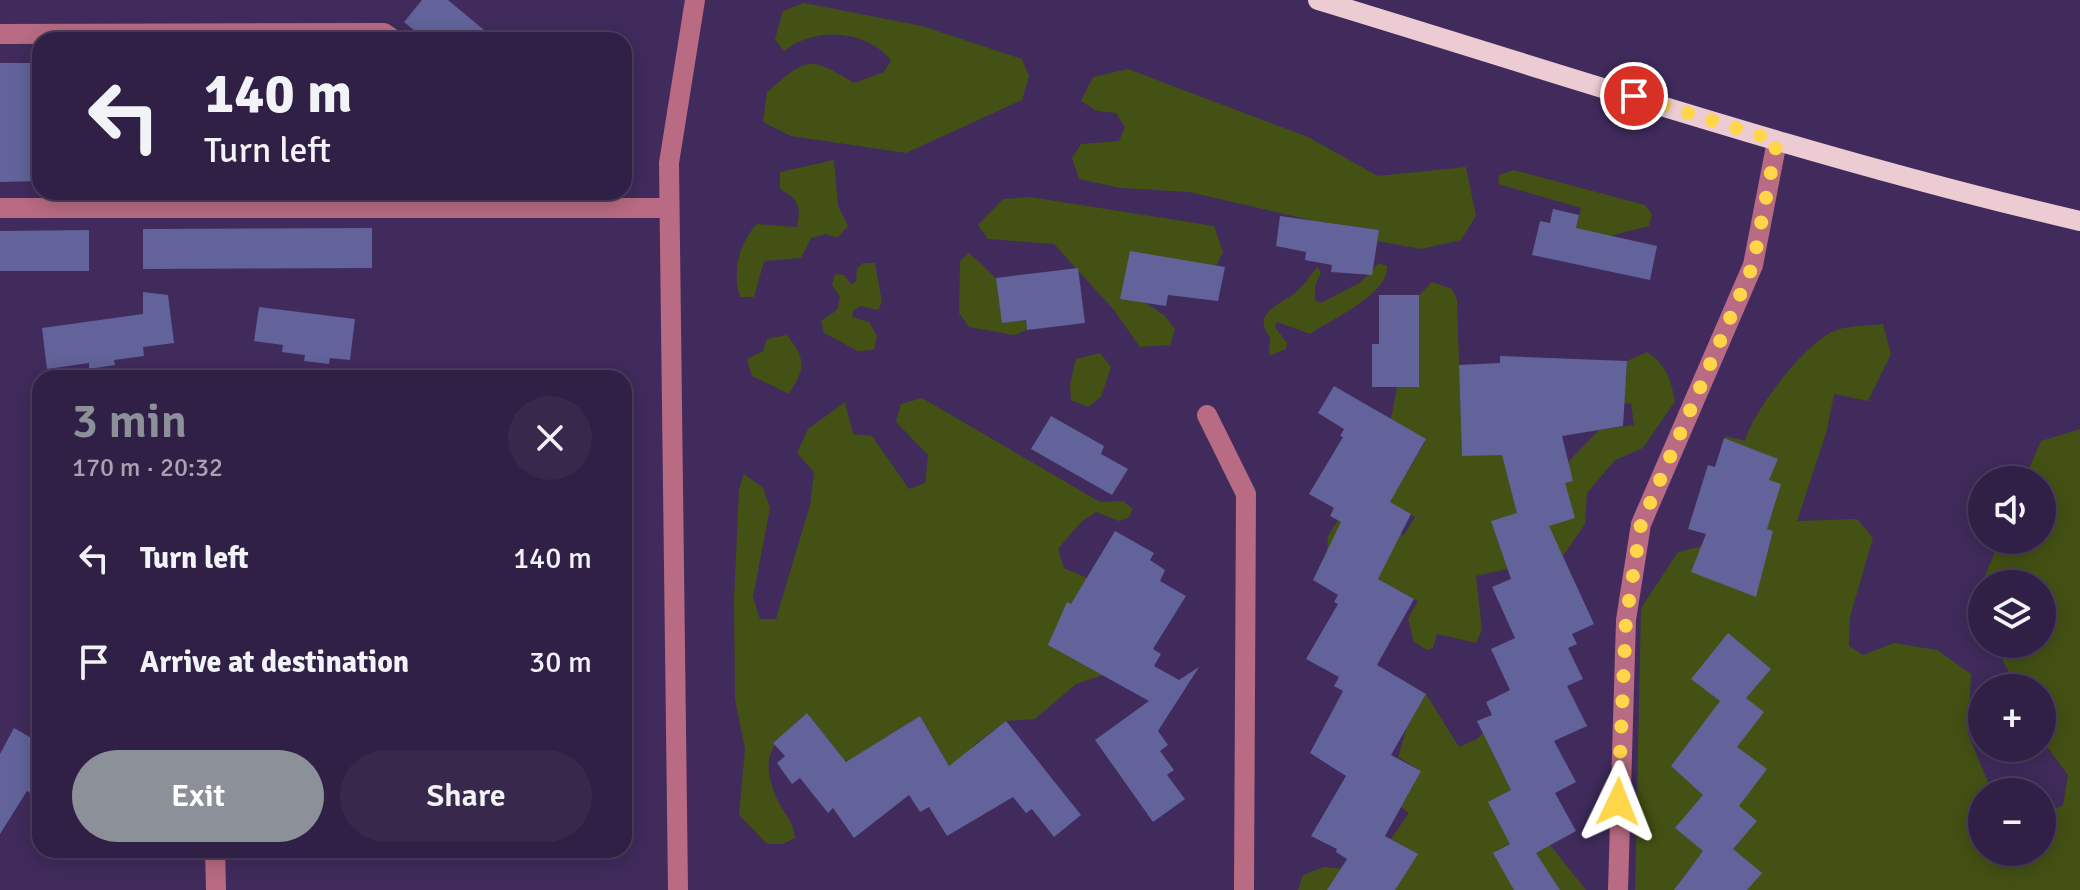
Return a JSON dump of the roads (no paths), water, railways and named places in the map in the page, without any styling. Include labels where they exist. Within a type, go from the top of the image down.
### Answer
[{"type":"main road","points":[[1318,0],[1777,141],[1946,189],[2080,221]]},
{"type":"street","points":[[678,890],[669,163],[695,0]]},
{"type":"street","points":[[0,34],[32,34]]},
{"type":"street","points":[[1618,890],[1626,620],[1641,524],[1753,265],[1777,141]]},
{"type":"street","points":[[0,208],[529,200],[669,208]]},
{"type":"street","points":[[1207,415],[1246,494],[1244,890]]},
{"type":"street","points":[[215,858],[216,890]]}]
